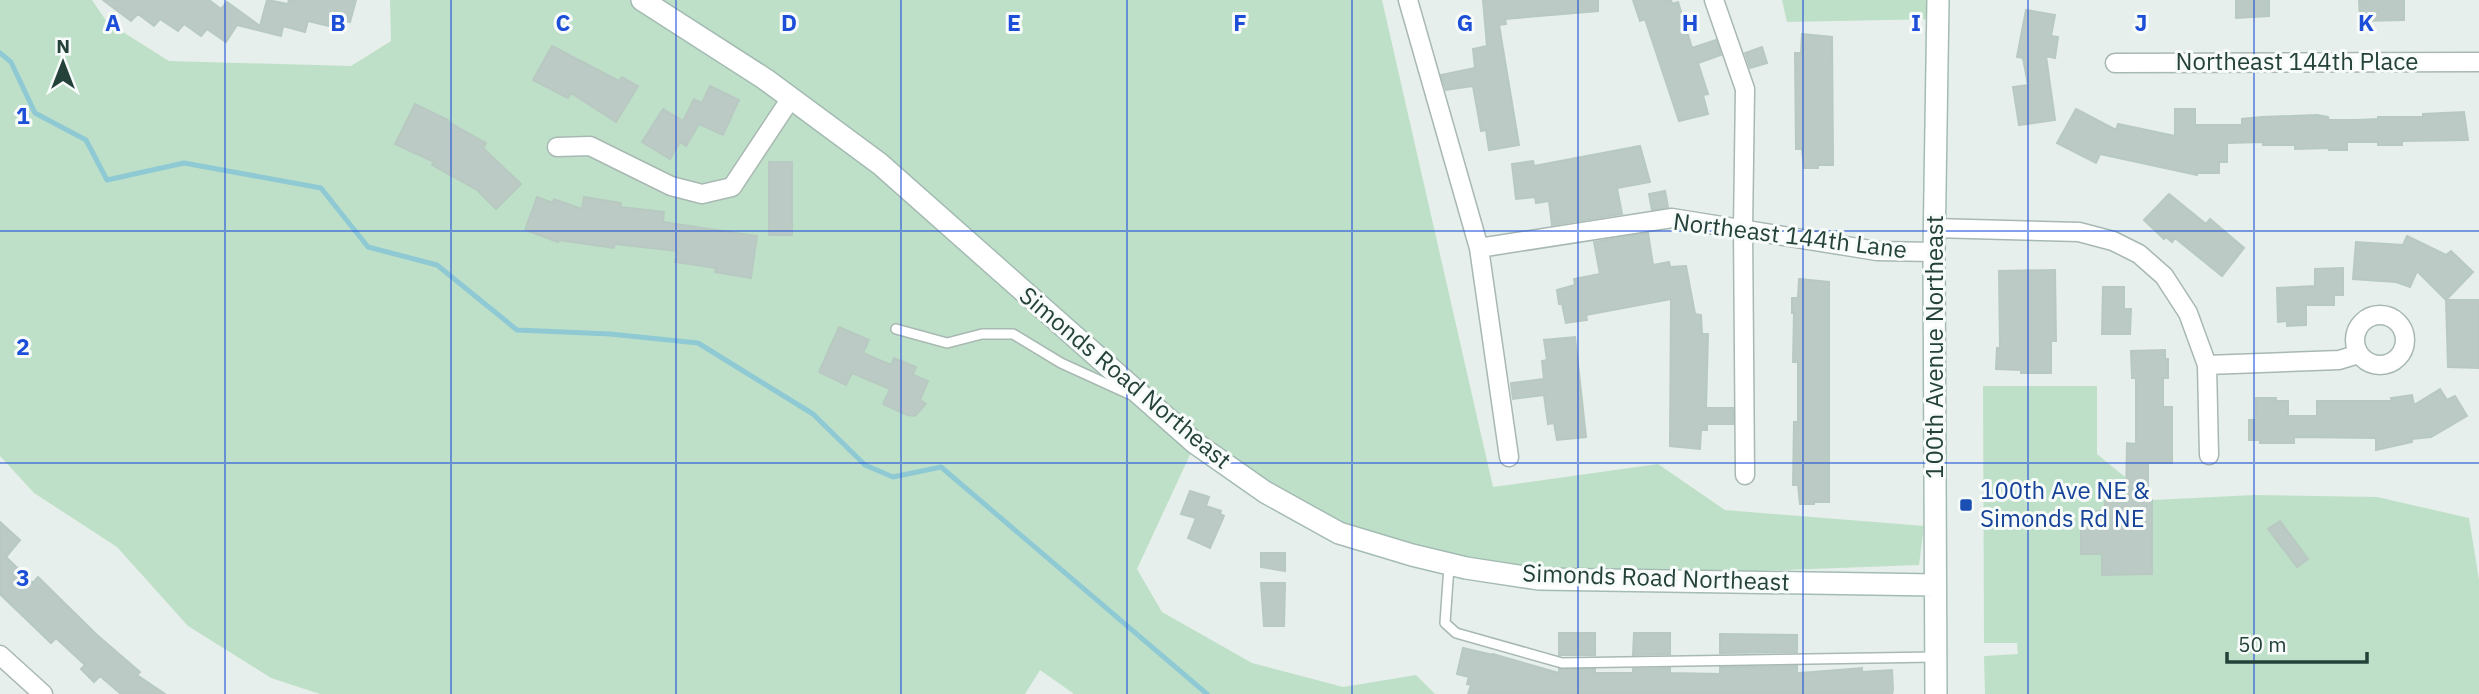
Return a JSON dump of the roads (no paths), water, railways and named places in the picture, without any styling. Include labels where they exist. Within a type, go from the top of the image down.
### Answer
[{"type":"main road","name":"Simonds Road Northeast","points":[[642,0],[765,79],[880,164],[1195,443],[1265,492],[1339,533],[1449,564],[1539,579],[1935,585]]},
{"type":"main road","name":"100th Avenue Northeast","points":[[1936,694],[1934,228],[1938,0]]},
{"type":"street","points":[[1408,0],[1479,248],[1509,457]]},
{"type":"street","points":[[1714,0],[1745,89],[1745,475]]},
{"type":"street","name":"Northeast 144th Place","points":[[2115,63],[2479,62]]},
{"type":"street","points":[[557,147],[590,146],[671,186],[702,194],[723,190],[732,187],[791,98]]},
{"type":"street","name":"Northeast 144th Lane","points":[[1479,248],[1671,218],[1877,251],[1934,251]]},
{"type":"street","name":"Northeast 144th Lane","points":[[1934,228],[2079,232],[2113,241],[2139,254],[2164,276],[2188,313],[2207,365],[2209,455]]},
{"type":"street","points":[[2207,365],[2339,360],[2358,354]]},
{"type":"street","points":[[0,656],[43,694]]},
{"type":"lane","points":[[896,329],[947,343],[982,334],[1013,334],[1061,363],[1150,404]]},
{"type":"lane","points":[[1449,564],[1445,623],[1456,633],[1562,663],[1935,657]]},
{"type":"waterway","points":[[0,53],[11,62],[35,113],[86,140],[107,180],[184,163],[321,188],[368,247],[437,265],[517,330],[610,334],[698,343],[813,414],[865,465],[893,477],[941,467],[1207,694]]},
{"type":"place","name":"100th Ave NE & Simonds Rd NE","points":[[1966,505]]}]
